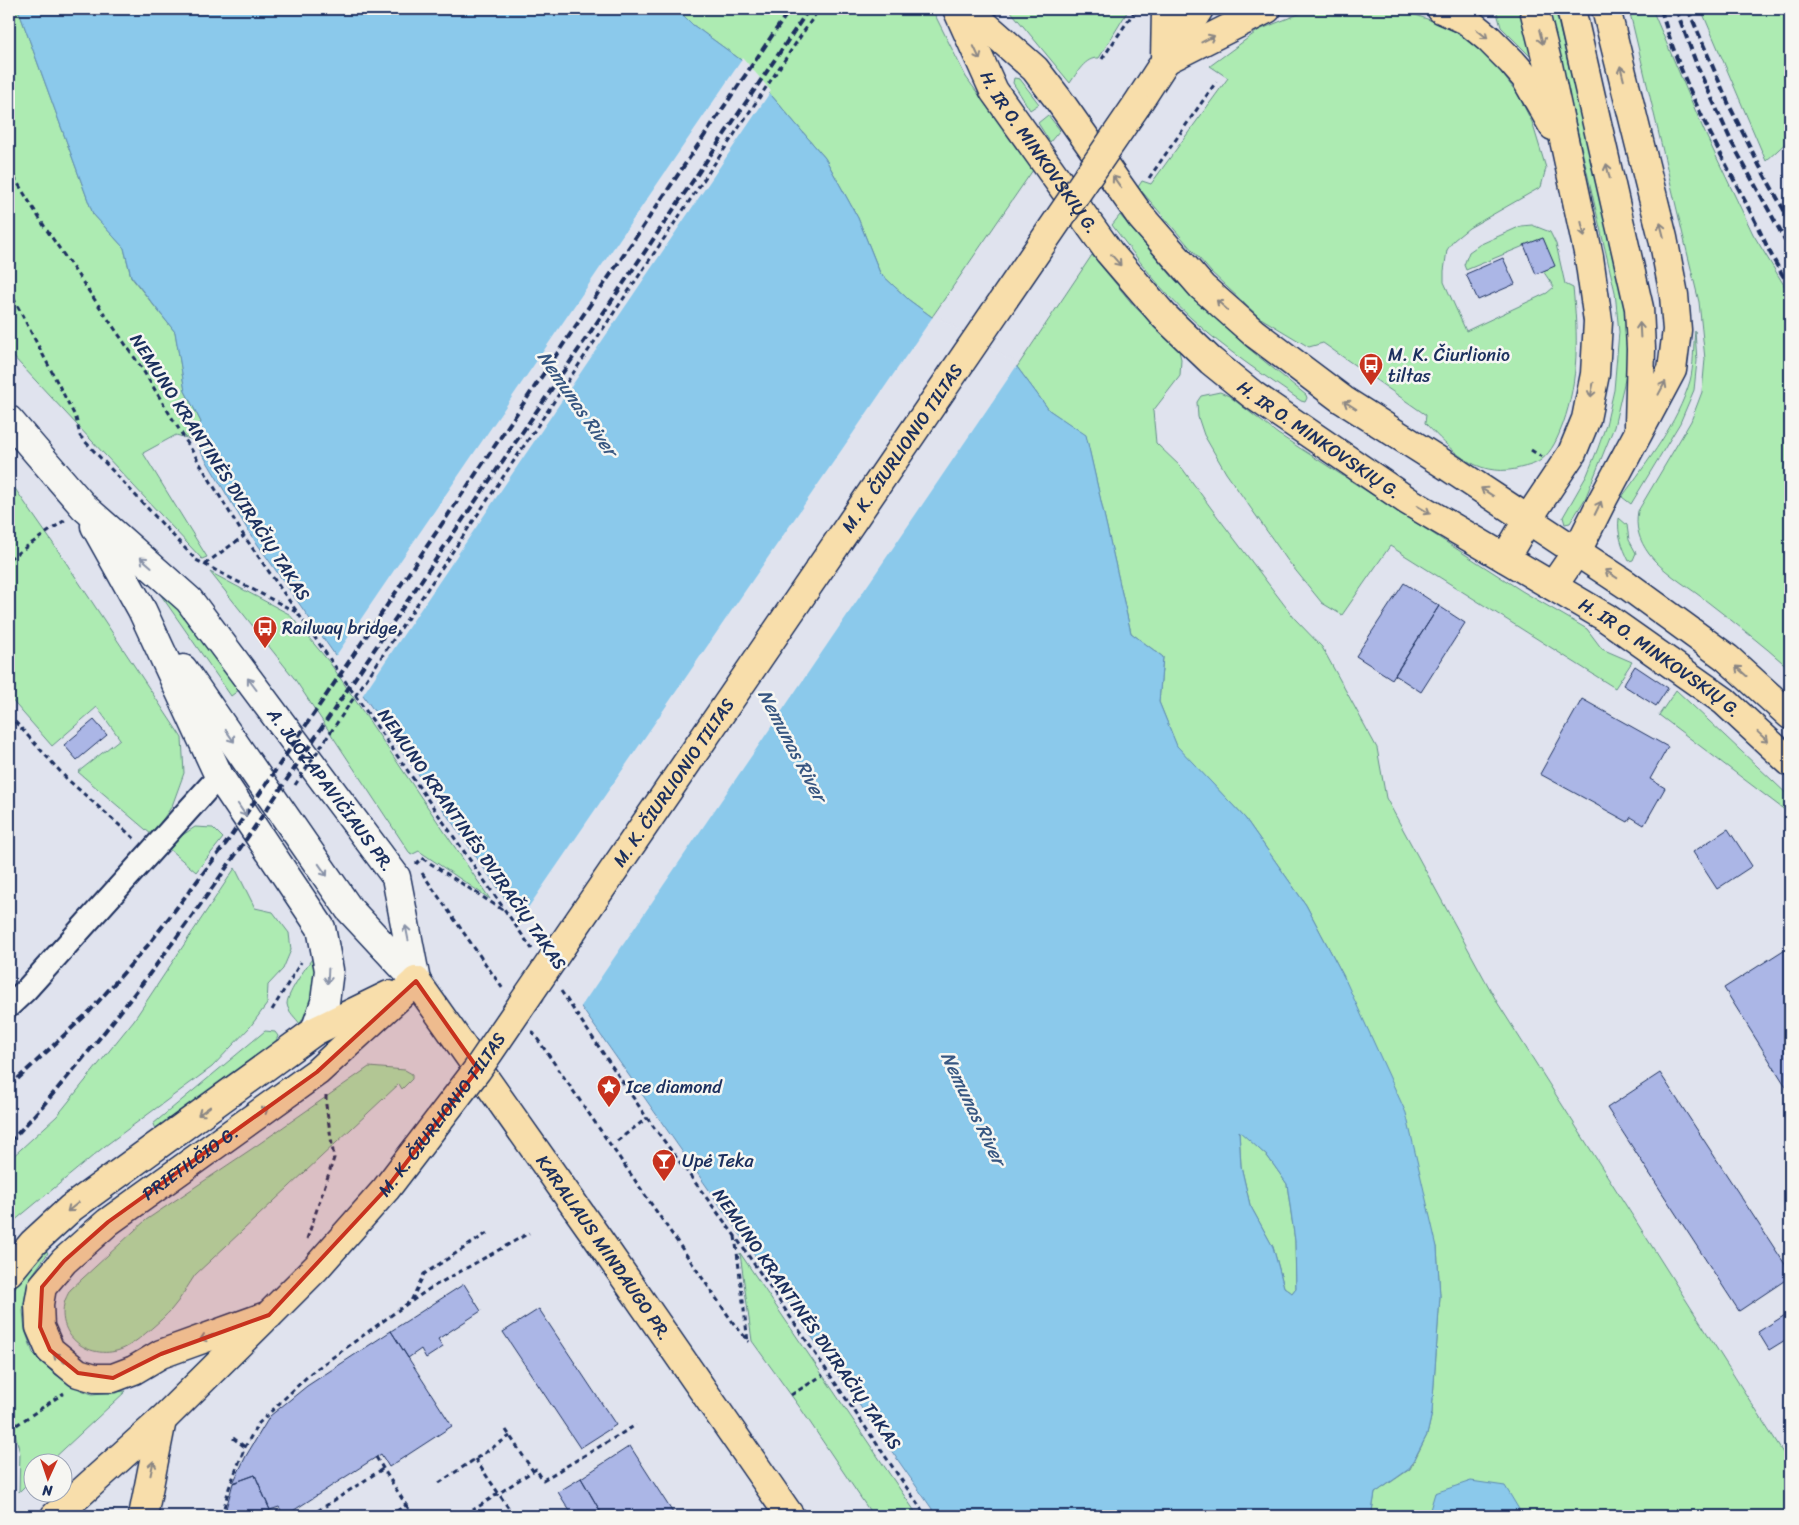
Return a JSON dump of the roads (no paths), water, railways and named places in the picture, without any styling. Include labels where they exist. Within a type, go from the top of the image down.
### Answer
[{"type":"main road","name":"H. IR O. MINKOVSKIŲ G.","points":[[956,9],[994,91],[1109,252],[1164,316],[1211,361],[1252,395],[1408,501],[1605,617],[1724,701],[1790,762]]},
{"type":"main road","name":"H. IR O. MINKOVSKIŲ G.","points":[[967,9],[1035,69],[1141,217],[1202,286],[1254,334],[1343,400],[1627,585],[1727,658],[1790,715]]},
{"type":"main road","points":[[1165,61],[1166,9]]},
{"type":"main road","points":[[1165,61],[1199,9]]},
{"type":"main road","points":[[1165,61],[1268,9]]},
{"type":"main road","points":[[1441,9],[1466,20],[1512,62],[1525,77],[1565,148]]},
{"type":"main road","points":[[1505,558],[1528,519],[1572,453],[1586,419],[1595,374],[1598,321],[1589,257],[1534,9]]},
{"type":"main road","points":[[1570,9],[1639,308],[1641,349],[1639,431]]},
{"type":"main road","points":[[1553,586],[1577,552],[1672,370],[1678,330],[1664,238],[1606,9]]},
{"type":"main road","name":"M. K. ČIURLIONIO TILTAS","points":[[269,1314],[316,1268],[386,1189],[477,1070],[1165,61]]},
{"type":"main road","name":"A. JUOZAPAVIČIAUS PR.","points":[[9,420],[84,507],[189,600],[396,877],[416,981]]},
{"type":"main road","name":"A. JUOZAPAVIČIAUS PR.","points":[[84,507],[142,610],[219,776],[321,928],[329,970],[326,1002],[314,1031]]},
{"type":"main road","name":"A. JUOZAPAVIČIAUS PR.","points":[[142,610],[349,909],[416,981]]},
{"type":"main road","name":"PRIETILČIO G.","points":[[269,1314],[161,1354],[134,1370],[113,1378],[95,1378],[78,1373],[50,1350],[40,1327],[39,1304],[42,1287],[64,1261],[108,1222],[317,1072],[416,981]]},
{"type":"main road","name":"PRIETILČIO G.","points":[[9,1272],[32,1243],[72,1208],[314,1031],[416,981]]},
{"type":"main road","name":"KARALIAUS MINDAUGO PR.","points":[[416,981],[594,1233],[790,1516]]},
{"type":"main road","points":[[55,1516],[162,1420],[269,1314]]},
{"type":"main road","points":[[143,1516],[162,1420]]},
{"type":"street","points":[[9,1006],[26,990],[219,776]]},
{"type":"water","name":"Nemunas River","points":[[18,9],[677,9],[693,25],[741,60],[825,158],[858,218],[880,273],[909,300],[932,317],[1017,367],[1049,410],[1086,435],[1131,633],[1163,657],[1159,702],[1177,746],[1245,818],[1306,905],[1344,977],[1406,1113],[1437,1247],[1440,1296],[1432,1413],[1427,1435],[1409,1469],[1375,1493],[1372,1511],[1378,1516],[937,1516],[249,532],[194,440],[201,422],[185,391],[175,332],[131,276],[124,248],[93,214]],"holes":[[[1239,1131],[1268,1157],[1287,1184],[1295,1241],[1296,1288],[1292,1293],[1284,1287],[1273,1247],[1250,1205],[1241,1166]]]},
{"type":"water","points":[[1471,1481],[1505,1486],[1523,1516],[1430,1516],[1429,1513],[1435,1493]]},
{"type":"railway","points":[[9,1087],[90,1011],[149,944],[227,842],[790,9]]},
{"type":"railway","points":[[9,1143],[61,1085],[110,1025],[203,901],[809,9]]},
{"type":"railway","points":[[1661,9],[1677,60],[1698,109],[1772,257],[1790,286]]},
{"type":"railway","points":[[1676,9],[1698,68],[1732,143],[1790,249]]},
{"type":"railway","points":[[1688,9],[1730,107],[1790,221]]},
{"type":"place","name":"M. K. Čiurlionio tiltas","points":[[1371,386]]},
{"type":"place","name":"Railway bridge","points":[[265,649]]},
{"type":"place","name":"Ice diamond","points":[[609,1108]]},
{"type":"place","name":"Upė Teka","points":[[664,1182]]}]
